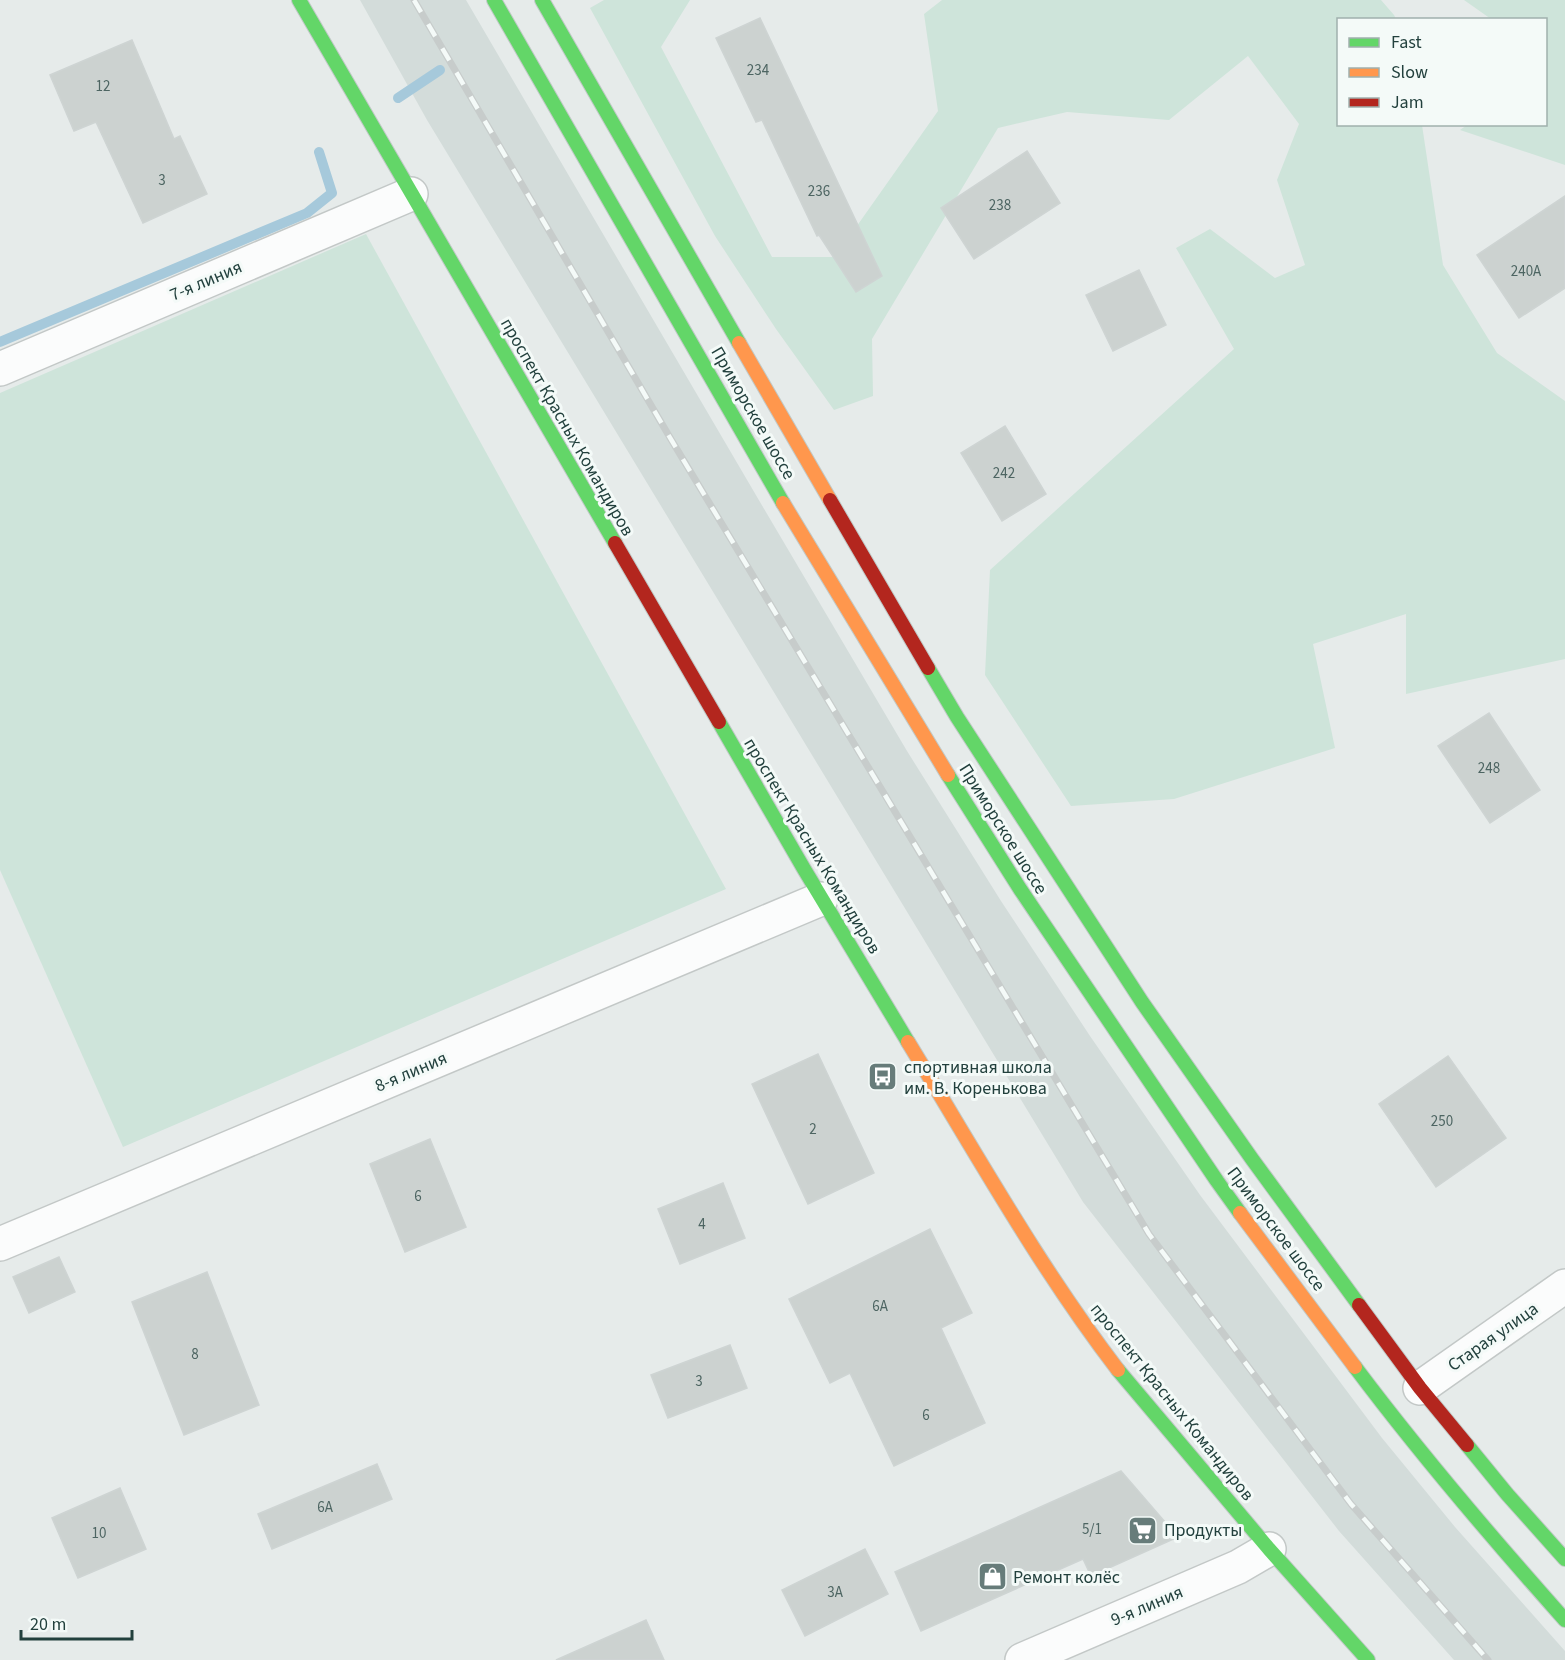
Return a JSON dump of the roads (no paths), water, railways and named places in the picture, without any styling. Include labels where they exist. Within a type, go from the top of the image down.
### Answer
[{"type":"main road","name":"проспект Красных Командиров","points":[[299,0],[821,899],[1041,1261],[1083,1325],[1119,1372],[1269,1549],[1368,1660]]},
{"type":"main road","name":"Приморское шоссе","points":[[494,0],[783,502],[927,742],[1020,889],[1217,1181],[1398,1425],[1473,1517],[1565,1620]]},
{"type":"main road","name":"Приморское шоссе","points":[[542,0],[807,462],[957,717],[1142,1002],[1252,1159],[1420,1388],[1507,1494],[1565,1560]]},
{"type":"street","name":"7-я линия","points":[[0,369],[411,194]]},
{"type":"street","name":"8-я линия","points":[[0,1244],[821,899]]},
{"type":"street","name":"Старая улица","points":[[1420,1388],[1565,1286]]},
{"type":"street","name":"9-я линия","points":[[1022,1660],[1238,1567],[1269,1549]]},
{"type":"waterway","points":[[398,98],[440,70]]},
{"type":"waterway","points":[[0,342],[307,213],[332,193],[319,152]]},
{"type":"railway","points":[[414,0],[672,441],[1149,1234],[1351,1504],[1488,1660]]},
{"type":"place","name":"спортивная школа им. В. Коренькова","points":[[883,1077]]},
{"type":"place","name":"Продукты","points":[[1143,1530]]},
{"type":"place","name":"Ремонт колёс","points":[[992,1577]]}]
